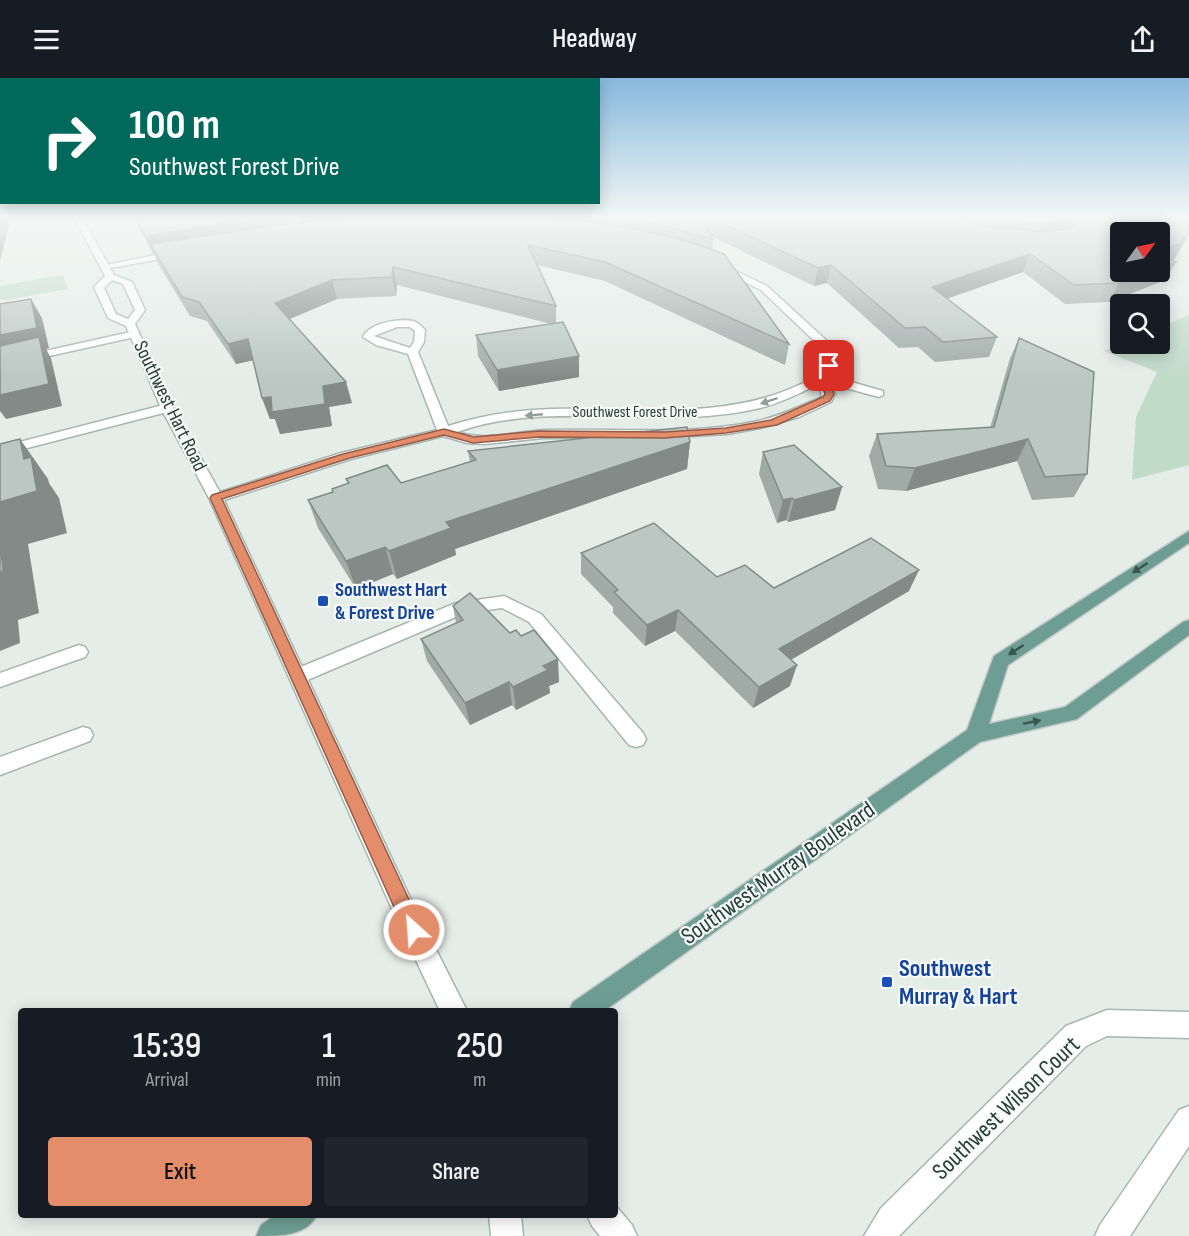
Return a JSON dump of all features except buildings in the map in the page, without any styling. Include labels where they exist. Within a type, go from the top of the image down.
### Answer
[{"type":"main road","points":[[975,735],[1000,660],[1189,536]]},
{"type":"main road","name":"Southwest Murray Boulevard","points":[[586,1008],[975,735],[1070,714],[1189,626]]},
{"type":"main road","points":[[272,1236],[297,1218]]},
{"type":"street","points":[[107,271],[110,278]]},
{"type":"street","name":"Southwest Forest Drive","points":[[216,498],[346,456],[444,432],[482,419],[550,413],[674,414],[723,410],[758,405],[783,397],[823,378],[835,354],[764,288],[731,271]]},
{"type":"street","name":"Southwest Hart Road","points":[[133,329],[140,310],[127,282],[110,278],[99,287],[111,316],[133,329],[167,408],[216,498],[404,910],[453,1008]]},
{"type":"street","points":[[0,364],[133,329]]},
{"type":"street","points":[[413,352],[444,432]]},
{"type":"street","points":[[823,378],[879,393]]},
{"type":"street","name":"Southwest Forest Drive","points":[[444,432],[473,440],[539,434],[665,435],[726,430],[774,423],[819,403],[830,394],[823,378]]},
{"type":"street","points":[[0,451],[167,408]]},
{"type":"street","points":[[298,676],[462,607],[504,602],[536,618],[636,739]]},
{"type":"street","points":[[0,680],[79,652]]},
{"type":"street","points":[[0,766],[83,735]]},
{"type":"street","name":"Southwest Wilson Court","points":[[880,1236],[892,1219],[966,1148],[1076,1036],[1107,1023],[1189,1025]]},
{"type":"street","points":[[1111,1236],[1189,1120]]},
{"type":"street","points":[[505,1218],[507,1236]]},
{"type":"street","points":[[606,1218],[621,1236]]},
{"type":"green space","points":[[63,275],[68,289],[6,300],[0,299],[0,286]]},
{"type":"green space","points":[[1189,315],[1189,465],[1132,480],[1136,417],[1157,372],[1112,354],[1170,354],[1170,323]]},
{"type":"place","name":"Southwest Hart & Forest Drive","points":[[323,601]]},
{"type":"place","name":"Southwest Murray & Hart","points":[[887,982]]},
{"type":"route","points":[[414,930],[216,498],[346,456],[444,432],[473,440],[539,434],[665,435],[774,423],[827,399],[830,394],[823,378],[829,366]]}]
